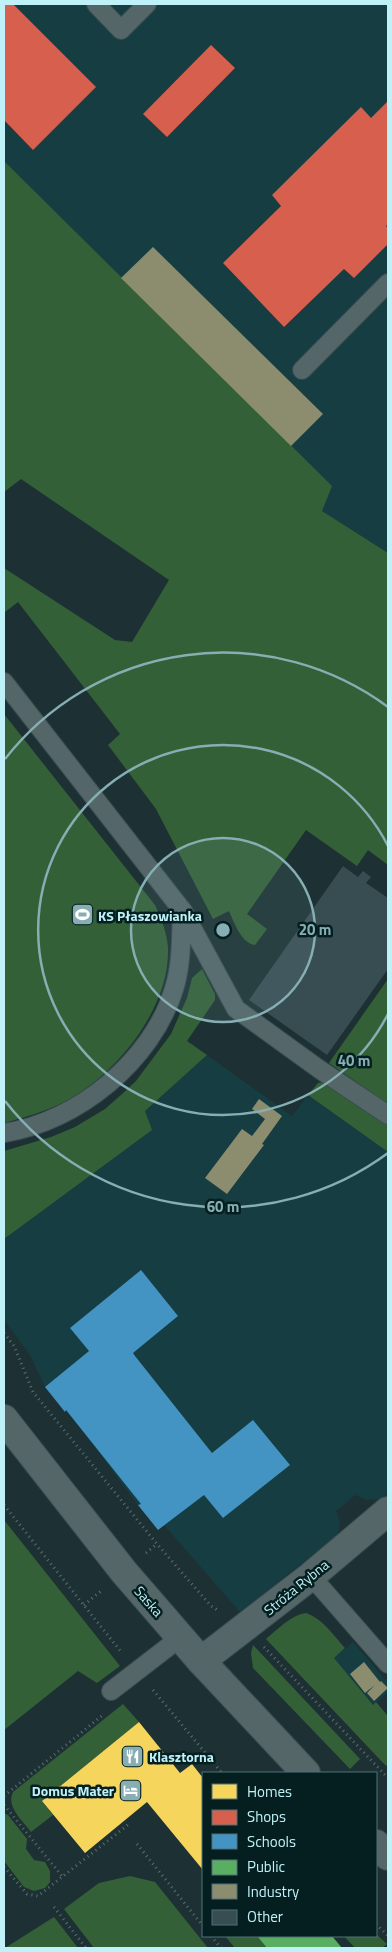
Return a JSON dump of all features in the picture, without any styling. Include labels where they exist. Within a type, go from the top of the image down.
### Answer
[{"type":"street","name":"Saska","points":[[7,1429],[180,1637],[305,1772]]},
{"type":"street","name":"Stróża Rybna","points":[[201,1661],[311,1576],[388,1511]]},
{"type":"street","points":[[377,1845],[388,1856]]},
{"type":"lane","points":[[96,4],[121,30],[147,4]]},
{"type":"lane","points":[[302,370],[388,283]]},
{"type":"lane","points":[[4,682],[182,910],[236,1010],[388,1115]]},
{"type":"lane","points":[[4,1133],[44,1123],[74,1108],[104,1088],[127,1066],[148,1040],[174,990],[180,962],[182,910]]},
{"type":"lane","points":[[311,1576],[388,1664]]},
{"type":"lane","points":[[111,1691],[180,1637]]},
{"type":"path","points":[[4,1333],[14,1346],[33,1392],[157,1544],[211,1606],[225,1615]]},
{"type":"path","points":[[4,1505],[137,1671],[221,1772]]},
{"type":"path","points":[[149,1551],[157,1544]]},
{"type":"path","points":[[84,1605],[102,1590]]},
{"type":"path","points":[[258,1640],[388,1776]]},
{"type":"path","points":[[4,1796],[110,1710]]},
{"type":"path","points":[[4,1805],[62,1876]]},
{"type":"path","points":[[4,1867],[27,1894],[38,1896],[129,1824]]},
{"type":"path","points":[[137,1844],[202,1925]]},
{"type":"path","points":[[54,1907],[86,1948]]},
{"type":"path","points":[[377,1925],[388,1936]]},
{"type":"path","points":[[212,1937],[221,1948]]},
{"type":"shaded area","points":[[4,4],[388,4],[388,553],[322,511],[164,322],[4,161]]},
{"type":"shaded area","points":[[207,1055],[292,1116],[308,1095],[388,1152],[388,1494],[380,1499],[367,1500],[355,1495],[336,1511],[340,1521],[339,1531],[335,1537],[240,1612],[164,1525],[138,1505],[67,1410],[45,1387],[30,1355],[4,1320],[4,1239],[151,1130],[145,1111]]},
{"type":"shaded area","points":[[353,1642],[388,1683],[388,1692],[373,1705],[334,1658]]},
{"type":"green space","points":[[4,161],[332,486],[322,511],[388,553],[388,865],[368,850],[357,866],[306,830],[247,914],[267,929],[255,945],[242,936],[229,911],[213,919],[156,809],[108,745],[120,734],[18,602],[5,612],[4,610],[4,568],[115,640],[132,642],[169,580],[21,479],[4,492]]},
{"type":"green space","name":"KS Płaszowianka","points":[[4,714],[155,905],[165,931],[168,948],[166,971],[160,993],[138,1036],[122,1055],[87,1088],[68,1100],[44,1111],[4,1123]]},
{"type":"green space","points":[[202,969],[215,994],[215,1000],[187,1041],[207,1055],[145,1111],[152,1130],[4,1239],[4,1151],[51,1137],[75,1127],[105,1109],[121,1095],[136,1081],[171,1034],[187,998],[192,978]]},
{"type":"green space","points":[[388,979],[388,1104],[329,1063]]},
{"type":"green space","points":[[324,1082],[388,1124],[388,1152],[308,1095],[318,1083]]},
{"type":"green space","points":[[4,1520],[120,1666],[97,1683],[78,1671],[4,1730]]},
{"type":"green space","points":[[306,1613],[318,1619],[345,1648],[334,1658],[373,1705],[376,1702],[388,1716],[388,1764],[386,1766],[266,1639],[290,1619]]},
{"type":"green space","points":[[253,1645],[360,1759],[350,1769],[253,1668],[251,1653]]},
{"type":"green space","points":[[123,1704],[139,1722],[42,1801],[53,1815],[31,1832],[13,1808],[11,1798],[13,1792]]},
{"type":"green space","points":[[4,1813],[8,1815],[27,1839],[26,1849],[34,1860],[45,1862],[50,1871],[50,1882],[45,1888],[34,1891],[24,1887],[4,1861]]},
{"type":"green space","points":[[130,1876],[155,1882],[208,1948],[94,1948],[64,1909],[99,1883]]},
{"type":"green space","points":[[54,1917],[78,1948],[5,1948]]},
{"type":"green space","points":[[377,1935],[387,1944],[382,1948],[355,1948],[345,1937],[377,1937]]},
{"type":"green space","points":[[226,1937],[258,1937],[267,1948],[235,1948]]},
{"type":"building: Homes","name":"Domus Mater","points":[[139,1722],[180,1773],[192,1764],[202,1777],[202,1869],[147,1802],[85,1853],[42,1801]]},
{"type":"building: Shops","points":[[4,4],[13,4],[96,87],[33,150],[4,120]]},
{"type":"building: Shops","points":[[211,45],[235,68],[167,137],[143,114]]},
{"type":"building: Shops","points":[[388,101],[388,224],[386,226],[388,229],[388,244],[354,278],[344,269],[284,327],[223,263],[281,206],[272,195],[361,107],[371,118]]},
{"type":"building: Schools","points":[[141,1270],[178,1316],[133,1353],[135,1356],[212,1453],[253,1420],[290,1465],[223,1518],[204,1495],[158,1530],[138,1505],[141,1504],[66,1410],[65,1412],[45,1387],[89,1351],[70,1328]]},
{"type":"building: Public","points":[[258,1937],[333,1937],[342,1948],[267,1948]]},
{"type":"building: Industry","points":[[153,247],[323,414],[291,446],[121,278]]},
{"type":"building: Industry","points":[[259,1099],[282,1116],[262,1144],[264,1145],[227,1194],[205,1178],[242,1129],[252,1136],[265,1119],[252,1109]]},
{"type":"building: Industry","points":[[364,1662],[380,1682],[388,1688],[374,1701],[367,1693],[375,1685],[365,1693],[350,1674]]},
{"type":"building: Other","points":[[343,866],[358,877],[363,871],[371,877],[366,883],[388,898],[388,969],[327,1055],[249,1000]]},
{"type":"place","name":"KS Płaszowianka","points":[[82,915]]},
{"type":"place","name":"Klasztorna","points":[[133,1756]]},
{"type":"place","name":"Domus Mater","points":[[130,1790]]}]
